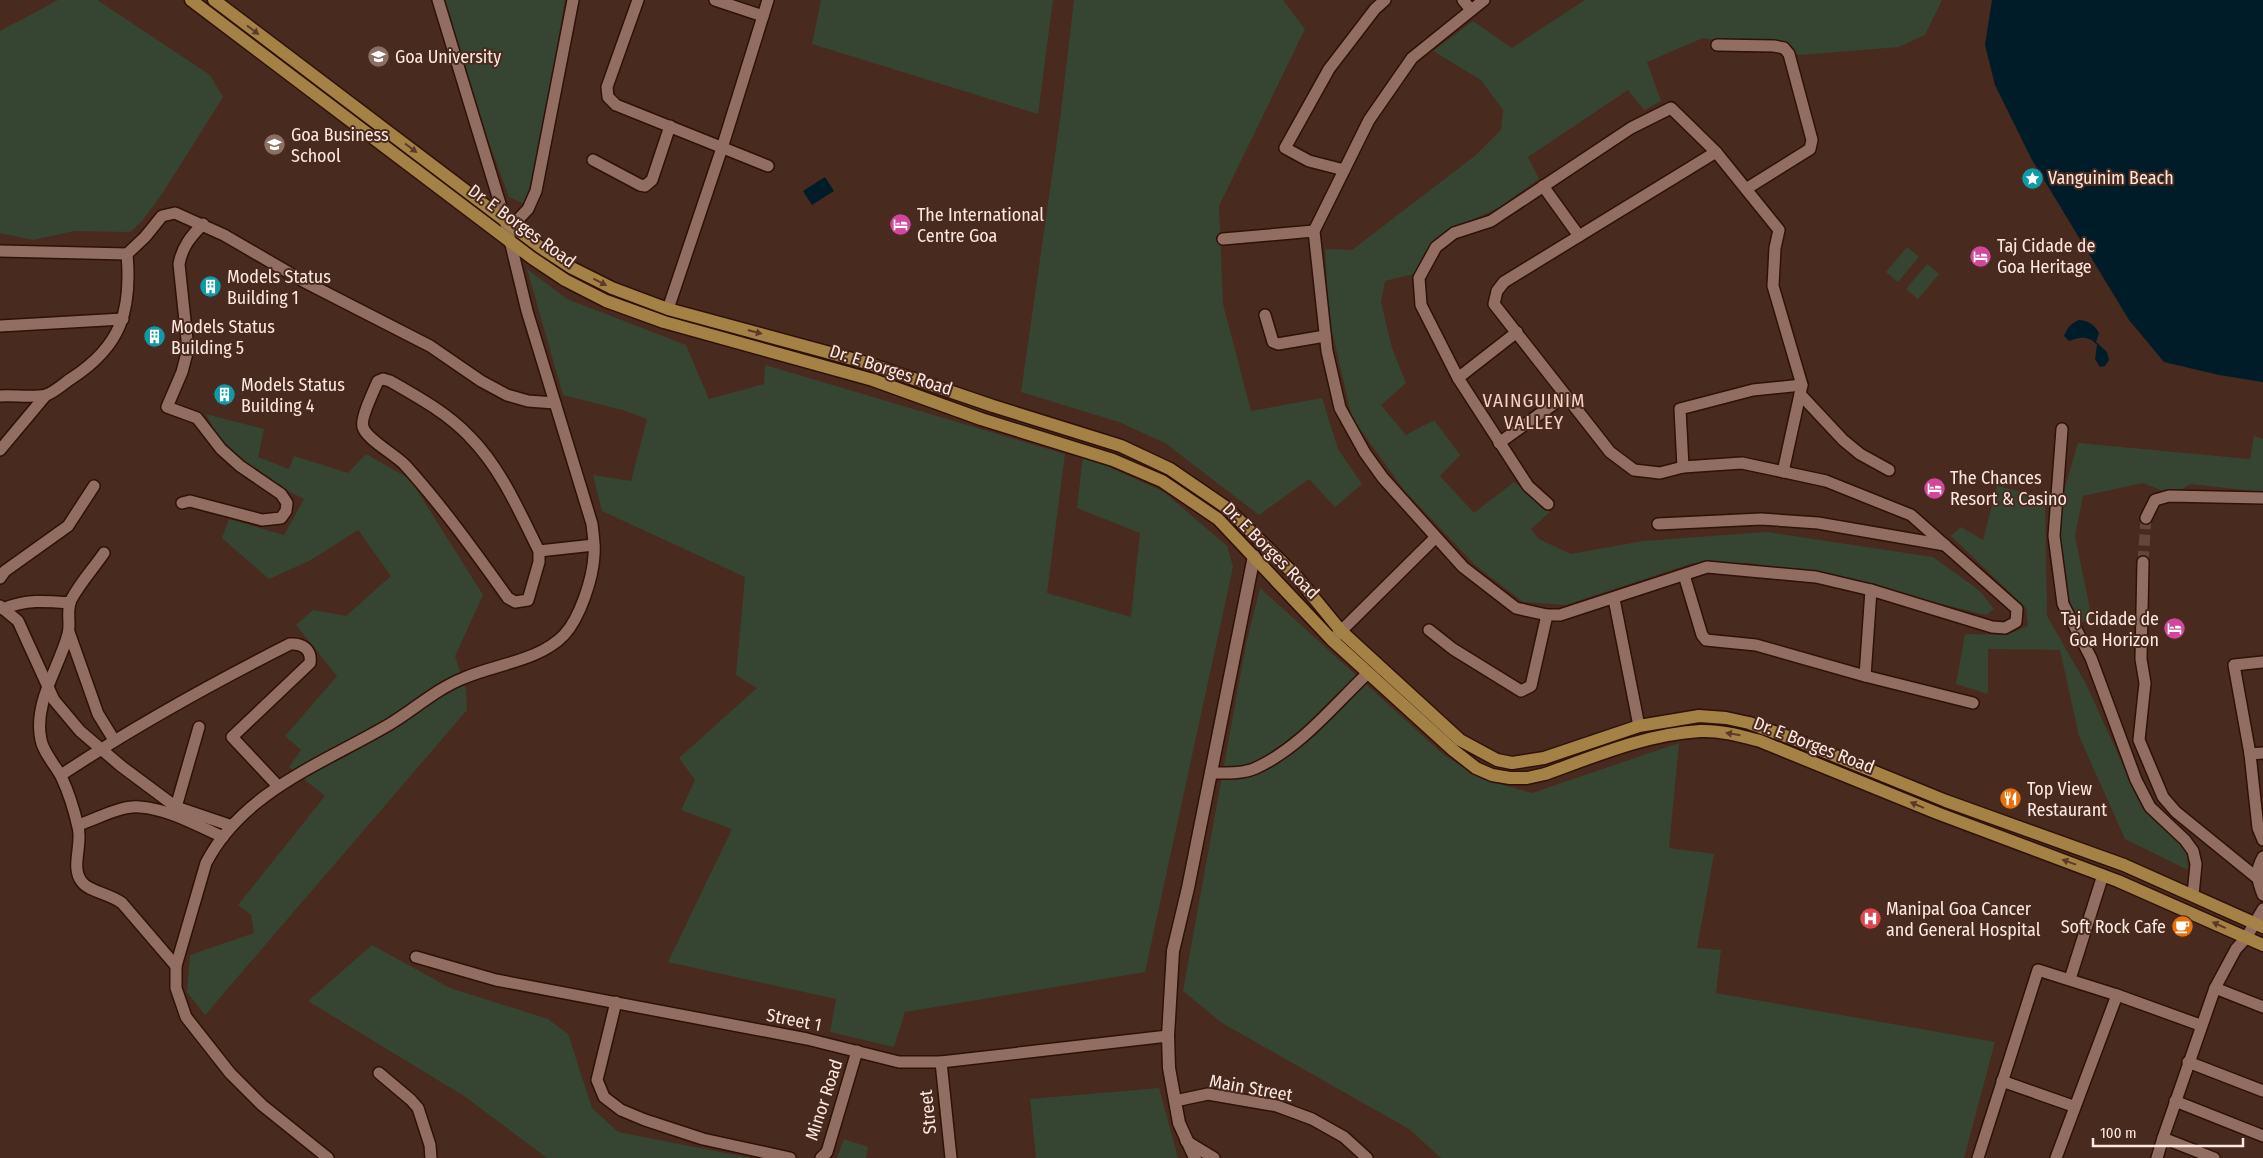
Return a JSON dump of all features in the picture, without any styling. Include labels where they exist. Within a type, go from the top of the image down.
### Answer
[{"type":"main road","name":"Dr. E Borges Road","points":[[191,0],[508,241],[565,280],[606,301],[656,319],[873,380],[981,419],[1114,460],[1162,481],[1218,519],[1336,635],[1460,740],[1497,760],[1512,763],[1544,758],[1639,726],[1699,716],[1726,718],[1749,723],[1792,738],[1946,801],[2124,865],[2258,924]]},
{"type":"main road","name":"Dr. E Borges Road","points":[[214,0],[540,247],[572,268],[612,288],[668,308],[866,363],[993,406],[1121,446],[1170,468],[1227,508],[1296,576],[1336,635],[1368,673],[1452,750],[1476,768],[1492,775],[1527,778],[1545,774],[1655,738],[1701,731],[1734,734],[1760,741],[1937,814],[2103,875],[2263,945]]},
{"type":"street","points":[[328,1158],[262,1106],[230,1072],[186,1017],[176,988],[176,966],[206,864],[214,848],[232,826],[278,786],[391,723],[442,688],[465,677],[541,652],[564,635],[580,610],[594,555],[592,524],[527,312],[508,241],[508,223],[438,0]]},
{"type":"street","points":[[508,223],[528,209],[536,191],[573,0]]},
{"type":"street","points":[[638,0],[607,87],[608,97],[616,105],[768,166]]},
{"type":"street","points":[[715,0],[763,16]]},
{"type":"street","points":[[668,308],[722,148],[768,0]]},
{"type":"street","points":[[1344,170],[1309,161],[1285,148],[1329,69],[1375,8],[1385,0]]},
{"type":"street","points":[[1463,0],[1471,10]]},
{"type":"street","points":[[1484,0],[1412,58],[1369,120],[1314,232],[1325,336],[1340,408],[1383,478],[1463,567],[1516,608],[1547,615],[1560,615],[1614,599],[1707,567],[1816,577],[1871,590],[1992,627],[2005,628],[2016,622],[2018,609],[1911,515],[1826,481],[1742,463],[1683,467],[1660,473],[1634,470],[1610,452],[1494,304],[1497,291],[1504,282],[1716,152]]},
{"type":"street","points":[[1716,45],[1774,46],[1784,48],[1789,54],[1812,140],[1810,149],[1746,189]]},
{"type":"street","points":[[1548,504],[1528,486],[1458,378],[1421,305],[1419,278],[1436,247],[1454,233],[1491,221],[1631,128],[1671,108],[1716,152],[1779,230],[1775,248],[1773,286],[1801,390],[1843,440],[1860,454],[1889,470]]},
{"type":"street","points":[[593,160],[645,186],[652,180],[670,126]]},
{"type":"street","points":[[1543,186],[1579,236]]},
{"type":"street","points":[[0,251],[128,254],[162,216],[175,213],[203,224],[304,282],[430,346],[481,382],[507,395],[528,401],[555,402]]},
{"type":"street","points":[[182,503],[190,501],[262,520],[281,518],[286,511],[287,503],[281,494],[240,466],[220,449],[197,418],[167,407],[182,372],[188,349],[179,264],[180,255],[192,235],[203,224]]},
{"type":"street","points":[[1223,239],[1314,232]]},
{"type":"street","points":[[0,450],[46,395],[99,359],[114,339],[123,319],[129,276],[128,254]]},
{"type":"street","points":[[1265,315],[1273,342],[1278,344],[1325,336]]},
{"type":"street","points":[[0,326],[123,319]]},
{"type":"street","points":[[1458,378],[1516,332]]},
{"type":"street","points":[[383,379],[390,381],[429,404],[468,435],[487,457],[510,492],[539,551],[539,562],[532,592],[528,600],[516,602],[508,598],[455,524],[409,470],[400,460],[366,434],[362,427],[362,420],[378,381],[383,379]]},
{"type":"street","points":[[1683,467],[1680,409],[1754,390],[1801,390]]},
{"type":"street","points":[[1783,472],[1801,390]]},
{"type":"street","points":[[0,396],[46,395]]},
{"type":"street","points":[[1499,443],[1566,396]]},
{"type":"street","points":[[2062,429],[2054,536],[2063,604],[2090,658],[2139,787],[2150,807],[2185,840],[2193,851],[2196,864],[2193,895]]},
{"type":"street","points":[[0,578],[5,571],[68,526],[94,486]]},
{"type":"street","points":[[2146,518],[2155,500],[2169,496],[2263,498]]},
{"type":"street","points":[[1658,524],[1761,519],[1818,523],[1945,545]]},
{"type":"street","points":[[1336,635],[1435,538]]},
{"type":"street","points":[[539,551],[594,545]]},
{"type":"street","points":[[104,554],[80,585],[70,603],[69,632],[48,687],[39,723],[41,742],[61,775],[72,800],[80,833],[77,872],[82,883],[92,889],[112,896],[122,903],[176,966]]},
{"type":"street","points":[[1195,1158],[1179,1123],[1169,1068],[1168,1036],[1173,951],[1188,888],[1254,556]]},
{"type":"street","points":[[2144,562],[2141,659],[2145,683],[2139,740],[2163,797],[2176,812],[2256,876]]},
{"type":"street","points":[[1684,575],[1702,635],[1706,640],[1756,645],[1865,676],[1973,703]]},
{"type":"street","points":[[1865,676],[1871,590]]},
{"type":"street","points":[[1614,599],[1639,726]]},
{"type":"street","points":[[2,607],[34,600],[70,603]]},
{"type":"street","points":[[2,607],[18,621],[54,700],[80,732],[176,807],[232,826]]},
{"type":"street","points":[[1429,630],[1453,649],[1521,691],[1531,686],[1547,615]]},
{"type":"street","points":[[69,632],[98,714],[114,740]]},
{"type":"street","points":[[61,775],[100,748],[208,685],[290,644],[297,644],[303,646],[309,652],[311,657],[310,663],[232,737],[278,786]]},
{"type":"street","points":[[2263,662],[2234,665],[2250,754],[2258,828],[2263,840]]},
{"type":"street","points":[[1211,773],[1235,773],[1256,768],[1290,746],[1321,721],[1368,673]]},
{"type":"street","points":[[176,807],[199,727]]},
{"type":"street","points":[[2250,754],[2263,753]]},
{"type":"street","points":[[78,825],[125,809],[140,807],[177,818],[224,837]]},
{"type":"street","points":[[2263,857],[2257,867],[2256,876],[2263,895]]},
{"type":"street","points":[[2070,979],[2103,875]]},
{"type":"street","points":[[2157,1158],[2200,1025],[2215,988],[2236,949],[2258,924],[2263,909]]},
{"type":"street","name":"Street 1","points":[[416,957],[496,980],[616,1002],[857,1051],[899,1062],[941,1062],[1168,1036]]},
{"type":"street","points":[[1978,1158],[2038,970],[2070,979],[2200,1025]]},
{"type":"street","points":[[2215,988],[2263,1007]]},
{"type":"street","points":[[2056,1158],[2073,1106],[2116,995]]},
{"type":"street","name":"Minor Road","points":[[616,1002],[597,1080],[604,1097],[622,1110],[704,1139],[790,1158]]},
{"type":"street","name":"Minor Road","points":[[821,1158],[827,1152],[857,1051]]},
{"type":"street","name":"Street","points":[[941,1062],[951,1158]]},
{"type":"street","points":[[2188,1062],[2263,1091]]},
{"type":"street","points":[[379,1072],[418,1108],[430,1145],[431,1158]]},
{"type":"street","points":[[2002,1082],[2073,1106]]},
{"type":"street","name":"Main Street","points":[[1175,1101],[1208,1094],[1277,1106],[1312,1119],[1344,1137],[1367,1158]]},
{"type":"street","points":[[2175,1102],[2263,1136]]},
{"type":"street","points":[[2163,1138],[2214,1158]]},
{"type":"street","points":[[1186,1141],[1214,1158]]},
{"type":"green space","points":[[58,0],[97,0],[210,75],[223,97],[162,194],[142,221],[130,232],[74,231],[33,240],[0,233],[0,31]]},
{"type":"green space","points":[[445,0],[565,0],[540,149],[525,204],[509,197],[488,140]]},
{"type":"green space","points":[[821,0],[1053,0],[1038,114],[812,44]]},
{"type":"green space","points":[[1074,0],[1283,0],[1305,29],[1219,206],[1223,304],[1251,411],[1322,398],[1338,449],[1362,484],[1335,507],[1309,479],[1259,515],[1165,443],[1119,422],[1021,392],[1060,120]]},
{"type":"green space","points":[[1585,0],[1942,0],[1925,35],[1899,47],[1801,55],[1703,38],[1647,62],[1661,101],[1644,110],[1628,90],[1528,157],[1539,179],[1500,207],[1457,227],[1432,243],[1414,274],[1385,281],[1381,302],[1392,348],[1406,383],[1381,405],[1406,435],[1434,420],[1460,455],[1440,476],[1474,513],[1514,482],[1550,512],[1531,529],[1539,539],[1571,554],[1643,541],[1767,532],[1933,557],[1980,591],[1994,609],[1986,615],[1905,595],[1749,563],[1693,563],[1566,605],[1523,602],[1475,565],[1404,490],[1352,418],[1329,318],[1325,249],[1352,250],[1476,155],[1501,130],[1503,110],[1481,80],[1433,51],[1473,21],[1512,48]]},
{"type":"green space","points":[[1907,247],[1919,257],[1898,282],[1886,272]]},
{"type":"green space","points":[[1927,264],[1939,274],[1918,299],[1906,289]]},
{"type":"green space","points":[[527,269],[567,299],[686,345],[709,399],[764,384],[765,365],[1065,454],[1047,593],[1131,617],[1140,533],[1077,508],[1083,455],[1164,492],[1227,546],[1233,567],[1145,972],[905,1012],[894,1047],[830,1032],[836,999],[668,962],[732,829],[681,810],[695,780],[679,758],[757,688],[736,675],[745,577],[602,511],[593,475],[631,481],[647,419],[626,411],[563,395]]},
{"type":"green space","points":[[206,414],[264,429],[258,457],[289,469],[294,456],[348,473],[366,454],[410,479],[483,595],[455,656],[466,690],[467,710],[205,1015],[187,992],[190,955],[254,933],[251,915],[238,905],[325,796],[289,767],[301,750],[285,736],[337,676],[296,625],[313,610],[346,616],[391,576],[358,530],[309,561],[269,579],[222,538],[229,519],[284,535],[304,499],[257,475],[223,447]]},
{"type":"green space","points":[[2254,436],[2263,439],[2263,492],[2190,484],[2173,495],[2143,483],[2083,496],[2075,536],[2092,619],[2079,623],[2061,581],[2061,501],[2078,443],[2250,459]]},
{"type":"green space","points":[[1997,486],[2045,497],[2047,616],[2086,684],[2139,800],[2187,850],[2188,870],[2125,839],[2079,736],[2060,650],[1988,649],[1988,694],[1956,684],[1965,634],[2006,635],[2028,626],[2026,608],[1951,536],[1961,527],[1983,540]]},
{"type":"green space","points":[[1260,588],[1444,755],[1482,779],[1532,793],[1679,743],[1669,848],[1714,854],[1697,948],[1721,950],[1716,993],[1995,1042],[1964,1158],[1441,1158],[1409,1129],[1222,1023],[1183,991],[1246,644]]},
{"type":"green space","points":[[372,945],[450,988],[548,1019],[568,1034],[592,1108],[618,1132],[751,1158],[547,1158],[464,1096],[308,1001]]},
{"type":"green space","points":[[1159,1088],[1178,1158],[1036,1158],[1030,1099]]},
{"type":"green space","points":[[844,1139],[868,1147],[866,1158],[837,1158]]},
{"type":"water","points":[[1992,0],[2263,0],[2263,382],[2219,375],[2164,362],[2129,320],[2032,160],[1995,85],[1985,45]]},
{"type":"water","points":[[825,177],[834,191],[812,205],[803,191]]},
{"type":"water","points":[[2079,320],[2091,324],[2099,333],[2096,342],[2107,352],[2109,360],[2105,366],[2100,367],[2095,359],[2097,345],[2094,342],[2087,338],[2069,341],[2064,336],[2070,326]]},
{"type":"tunnel","points":[[2143,562],[2146,518]]},
{"type":"place","name":"Goa University","points":[[379,57]]},
{"type":"place","name":"Goa Business School","points":[[275,145]]},
{"type":"place","name":"Vanguinim Beach","points":[[2032,178]]},
{"type":"place","name":"The International Centre Goa","points":[[901,225]]},
{"type":"place","name":"Taj Cidade de Goa Heritage","points":[[1981,256]]},
{"type":"place","name":"Models Status Building 1","points":[[211,287]]},
{"type":"place","name":"Models Status Building 5","points":[[155,337]]},
{"type":"place","name":"Models Status Building 4","points":[[225,395]]},
{"type":"place","name":"The Chances Resort & Casino","points":[[1934,488]]},
{"type":"place","name":"Taj Cidade de Goa Horizon","points":[[2175,629]]},
{"type":"place","name":"Top View Restaurant","points":[[2011,799]]},
{"type":"place","name":"Manipal Goa Cancer and General Hospital","points":[[1870,919]]},
{"type":"place","name":"Soft Rock Cafe","points":[[2182,927]]},
{"type":"district","name":"VAINGUINIM VALLEY","points":[[1534,411]]}]
